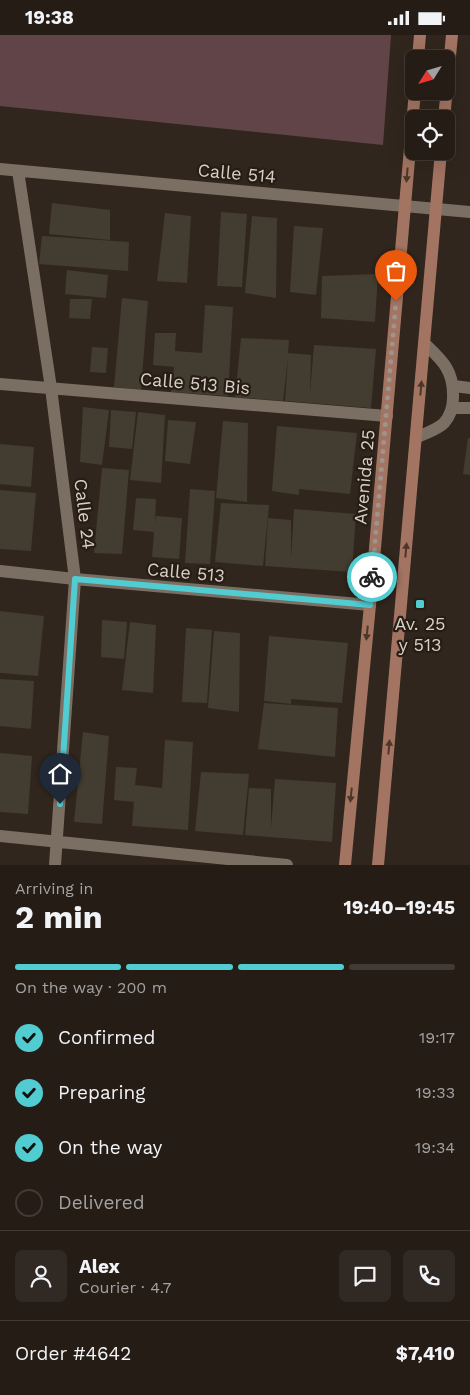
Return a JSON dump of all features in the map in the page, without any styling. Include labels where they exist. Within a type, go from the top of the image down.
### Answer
[{"type":"main road","points":[[419,50],[420,35]]},
{"type":"main road","points":[[445,110],[452,35]]},
{"type":"main road","name":"Avenida 25","points":[[345,865],[414,100]]},
{"type":"main road","points":[[378,865],[440,160]]},
{"type":"street","name":"Calle 514","points":[[0,169],[470,212]]},
{"type":"street","name":"Calle 24","points":[[18,171],[51,389],[75,579],[56,865]]},
{"type":"street","points":[[416,438],[444,423],[453,408],[454,386],[448,369],[441,358],[425,345]]},
{"type":"street","name":"Calle 513 Bis","points":[[0,384],[386,417]]},
{"type":"street","points":[[454,386],[470,388]]},
{"type":"street","points":[[453,408],[470,409]]},
{"type":"street","name":"Calle 513","points":[[0,571],[370,605]]},
{"type":"street","points":[[0,836],[287,865]]},
{"type":"shaded area","points":[[0,35],[391,35],[383,145],[0,106]]},
{"type":"building","points":[[52,203],[110,210],[110,240],[49,234]]},
{"type":"building","points":[[221,212],[247,214],[242,287],[217,286]]},
{"type":"building","points":[[165,213],[191,216],[187,283],[157,281]]},
{"type":"building","points":[[252,216],[277,218],[276,298],[245,293]]},
{"type":"building","points":[[294,226],[323,228],[316,295],[290,292]]},
{"type":"building","points":[[42,236],[129,242],[128,271],[39,264]]},
{"type":"building","points":[[67,270],[108,275],[106,298],[65,294]]},
{"type":"building","points":[[378,274],[375,322],[321,318],[322,276]]},
{"type":"building","points":[[122,298],[148,301],[141,390],[114,387]]},
{"type":"building","points":[[70,299],[92,299],[90,319],[69,318]]},
{"type":"building","points":[[205,305],[233,307],[228,396],[171,392],[174,367],[153,365],[155,333],[176,333],[175,351],[202,353]]},
{"type":"building","points":[[241,338],[289,340],[288,353],[311,355],[310,394],[314,345],[376,349],[371,408],[285,401],[288,358],[283,401],[235,397]]},
{"type":"building","points":[[92,347],[108,348],[106,373],[90,372]]},
{"type":"building","points":[[83,407],[109,410],[102,465],[80,462]]},
{"type":"building","points":[[111,410],[136,412],[132,449],[109,447]]},
{"type":"building","points":[[138,412],[165,415],[161,483],[130,480]]},
{"type":"building","points":[[168,420],[196,422],[190,464],[165,461]]},
{"type":"building","points":[[223,421],[248,423],[247,502],[216,498]]},
{"type":"building","points":[[277,426],[357,433],[350,494],[299,489],[299,495],[272,491]]},
{"type":"building","points":[[468,438],[470,438],[470,475],[463,474]]},
{"type":"building","points":[[0,444],[34,447],[31,487],[0,484]]},
{"type":"building","points":[[102,468],[129,470],[122,554],[94,553]]},
{"type":"building","points":[[190,489],[215,491],[210,564],[185,563]]},
{"type":"building","points":[[0,490],[36,493],[31,551],[0,549]]},
{"type":"building","points":[[136,498],[156,499],[155,524],[156,516],[182,518],[179,559],[152,557],[154,532],[133,530]]},
{"type":"building","points":[[221,503],[269,505],[263,566],[215,562]]},
{"type":"building","points":[[294,509],[356,514],[352,572],[265,566],[268,518],[291,520],[291,559]]},
{"type":"building","points":[[0,611],[44,616],[38,676],[0,673]]},
{"type":"building","points":[[102,620],[127,622],[124,659],[101,657]]},
{"type":"building","points":[[130,622],[156,625],[153,693],[122,690]]},
{"type":"building","points":[[186,628],[212,630],[207,703],[182,702]]},
{"type":"building","points":[[214,631],[240,633],[239,712],[208,708]]},
{"type":"building","points":[[269,636],[348,643],[342,703],[291,699],[291,704],[264,701]]},
{"type":"building","points":[[0,679],[34,681],[31,729],[0,726]]},
{"type":"building","points":[[264,703],[338,708],[335,757],[258,749]]},
{"type":"building","points":[[83,732],[109,736],[102,824],[74,822]]},
{"type":"building","points":[[165,740],[193,742],[188,830],[132,826],[134,802],[114,800],[116,767],[137,768],[135,785],[162,788]]},
{"type":"building","points":[[0,753],[32,756],[28,814],[0,812]]},
{"type":"building","points":[[201,772],[249,774],[243,835],[195,831]]},
{"type":"building","points":[[275,779],[336,783],[332,842],[245,835],[249,788],[271,789],[271,828]]},
{"type":"way so far","points":[[372,577],[396,301]]},
{"type":"place","name":"Av. 25 y 513","points":[[420,604]]},
{"type":"route","points":[[60,804],[75,579],[370,605],[372,577]]}]
